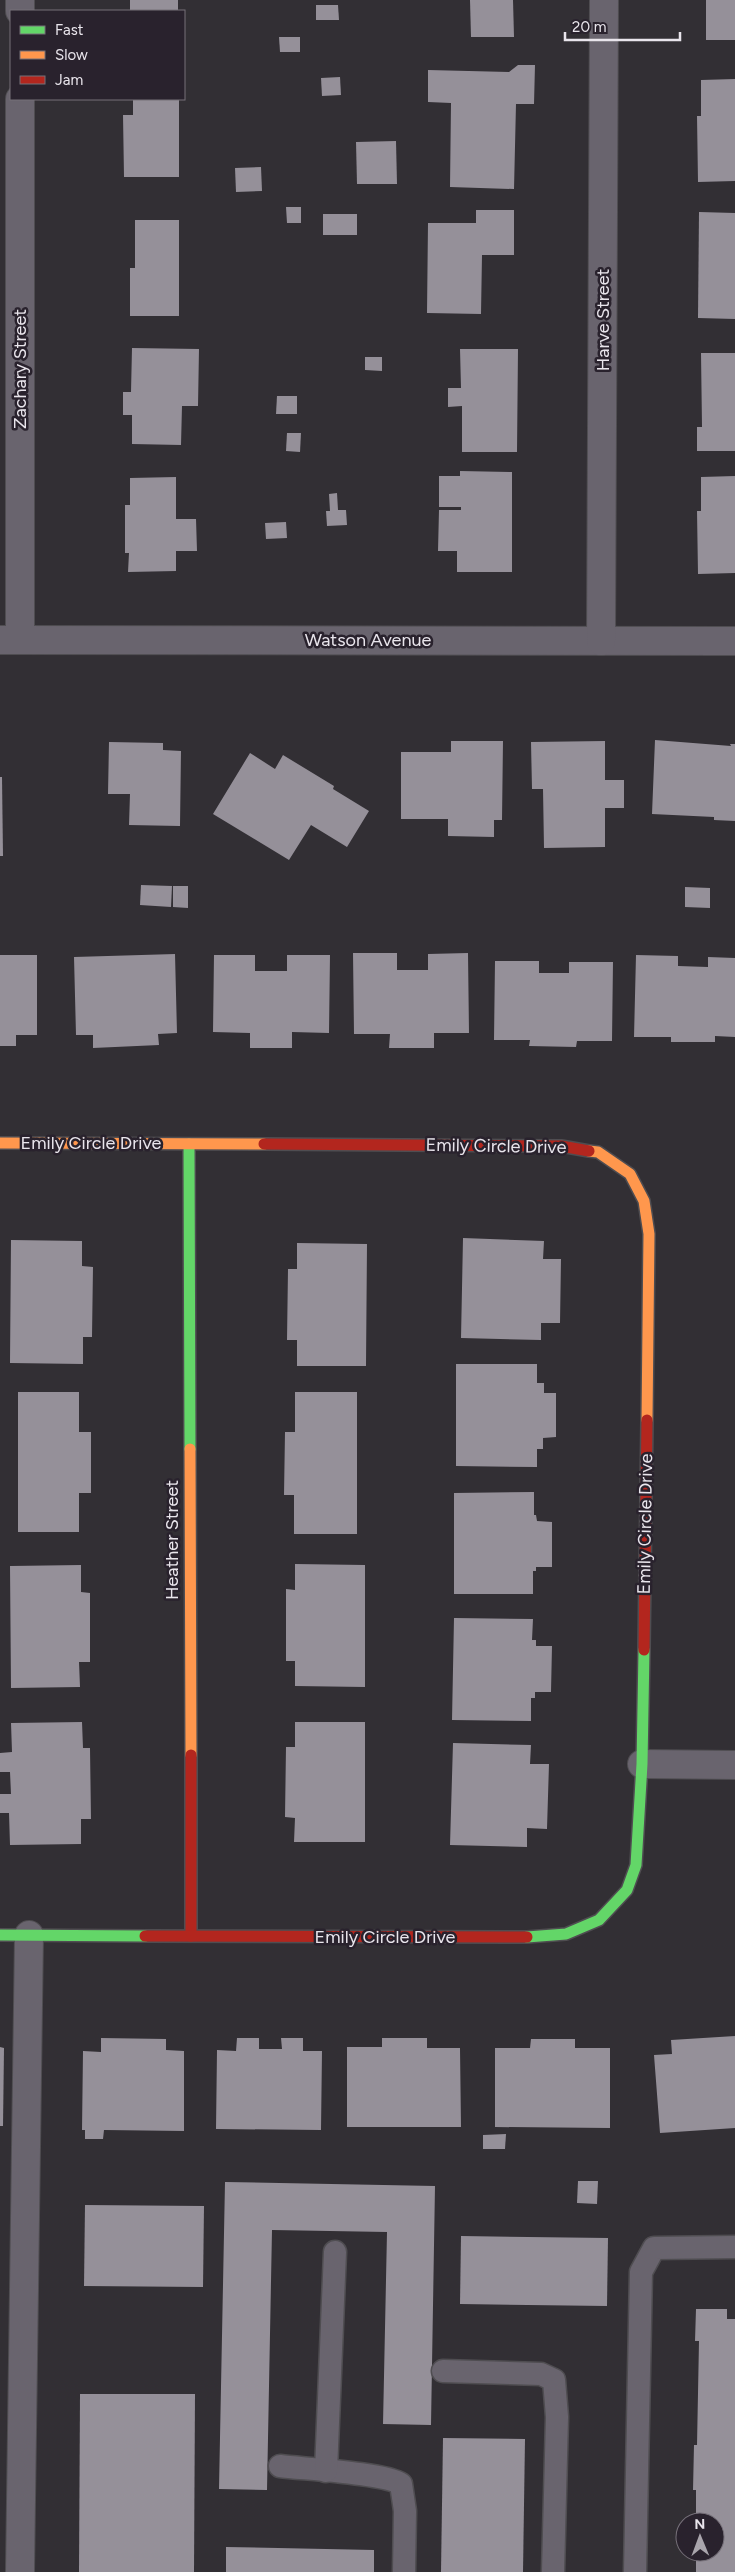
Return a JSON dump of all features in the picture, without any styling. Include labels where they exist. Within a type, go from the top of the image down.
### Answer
[{"type":"street","name":"Harve Street","points":[[601,641],[604,0]]},
{"type":"street","name":"Zachary Street","points":[[10,640],[20,100]]},
{"type":"street","name":"Watson Avenue","points":[[10,640],[735,641]]},
{"type":"street","name":"Emily Circle Drive","points":[[0,1143],[561,1146],[598,1152],[630,1174],[644,1201],[649,1234],[642,1764],[636,1865],[627,1890],[599,1920],[566,1934],[505,1938],[0,1935]]},
{"type":"street","name":"Heather Street","points":[[189,1144],[191,1936]]},
{"type":"street","points":[[642,1764],[735,1765]]},
{"type":"street","points":[[20,2572],[30,1935]]},
{"type":"lane","points":[[635,2572],[641,2272],[654,2248],[735,2247]]},
{"type":"lane","points":[[326,2471],[334,2252]]},
{"type":"lane","points":[[443,2372],[540,2374],[554,2380],[557,2417],[552,2572]]},
{"type":"lane","points":[[280,2466],[395,2480],[401,2484],[405,2511],[404,2572]]},
{"type":"building","points":[[130,0],[178,0],[178,10],[130,10]]},
{"type":"building","points":[[470,0],[513,0],[514,37],[471,37]]},
{"type":"building","points":[[706,0],[735,0],[735,40],[706,40]]},
{"type":"building","points":[[316,5],[338,5],[339,20],[316,20]]},
{"type":"building","points":[[279,37],[300,37],[300,52],[280,52]]},
{"type":"building","points":[[518,65],[535,65],[534,104],[516,104],[514,189],[450,187],[451,103],[428,102],[428,70],[509,72]]},
{"type":"building","points":[[340,77],[341,95],[322,96],[321,78]]},
{"type":"building","points":[[735,79],[735,181],[698,182],[697,116],[701,116],[701,80]]},
{"type":"building","points":[[133,100],[179,100],[179,177],[124,177],[123,115],[133,115]]},
{"type":"building","points":[[396,141],[397,184],[357,184],[356,142]]},
{"type":"building","points":[[261,167],[262,191],[236,192],[235,168]]},
{"type":"building","points":[[286,207],[301,207],[301,223],[287,223]]},
{"type":"building","points":[[476,210],[514,210],[514,255],[482,255],[481,314],[427,313],[428,223],[476,223]]},
{"type":"building","points":[[699,212],[735,213],[735,319],[698,318]]},
{"type":"building","points":[[323,214],[357,214],[357,235],[323,235]]},
{"type":"building","points":[[135,220],[179,220],[179,316],[130,316],[130,268],[135,268]]},
{"type":"building","points":[[132,348],[199,349],[198,406],[182,406],[181,445],[132,444],[132,415],[123,415],[123,392],[131,392]]},
{"type":"building","points":[[460,349],[518,349],[517,452],[462,452],[462,406],[448,407],[448,388],[461,388]]},
{"type":"building","points":[[701,353],[735,353],[735,451],[697,451],[697,427],[702,427]]},
{"type":"building","points":[[365,357],[382,357],[382,371],[365,370]]},
{"type":"building","points":[[277,396],[297,396],[297,414],[276,414]]},
{"type":"building","points":[[287,433],[301,433],[300,452],[286,451]]},
{"type":"building","points":[[460,471],[512,472],[512,572],[457,572],[457,551],[438,551],[439,510],[461,510],[461,507],[439,507],[439,476],[460,476]]},
{"type":"building","points":[[735,476],[735,573],[698,574],[697,511],[701,511],[701,477]]},
{"type":"building","points":[[176,477],[176,519],[196,519],[197,551],[176,551],[176,571],[128,572],[129,553],[125,553],[125,505],[130,505],[130,478]]},
{"type":"building","points":[[337,493],[338,510],[346,510],[347,525],[327,526],[326,511],[330,511],[329,494]]},
{"type":"building","points":[[286,522],[287,538],[266,539],[265,523]]},
{"type":"building","points":[[655,740],[731,746],[730,744],[735,744],[735,821],[714,820],[714,817],[652,814]]},
{"type":"building","points":[[451,741],[503,741],[502,820],[494,820],[494,837],[448,836],[448,819],[401,819],[401,752],[451,752]]},
{"type":"building","points":[[605,741],[605,780],[624,780],[624,808],[605,808],[605,847],[544,848],[543,789],[532,789],[531,742]]},
{"type":"building","points":[[109,742],[163,743],[163,750],[181,751],[180,826],[129,825],[130,794],[108,794]]},
{"type":"building","points":[[250,753],[275,769],[283,755],[334,786],[333,789],[369,811],[347,847],[311,825],[289,860],[213,814]]},
{"type":"building","points":[[0,777],[2,777],[3,856],[0,856]]},
{"type":"building","points":[[141,885],[172,886],[171,907],[140,905]]},
{"type":"building","points":[[173,886],[188,886],[188,908],[173,907]]},
{"type":"building","points":[[685,887],[710,888],[710,908],[685,907]]},
{"type":"building","points":[[353,953],[397,953],[397,970],[428,970],[428,954],[468,953],[469,1033],[434,1033],[434,1048],[389,1048],[390,1034],[354,1034]]},
{"type":"building","points":[[175,954],[177,1033],[158,1034],[159,1045],[93,1048],[93,1035],[76,1035],[74,957]]},
{"type":"building","points":[[0,955],[37,955],[37,1035],[16,1035],[16,1046],[0,1046]]},
{"type":"building","points":[[214,955],[255,955],[255,971],[287,971],[287,955],[330,955],[329,1033],[292,1032],[292,1048],[250,1048],[250,1033],[213,1032]]},
{"type":"building","points":[[636,955],[678,956],[678,966],[708,967],[708,957],[735,958],[735,1037],[715,1036],[715,1042],[671,1042],[671,1037],[634,1037]]},
{"type":"building","points":[[495,961],[539,961],[539,973],[569,973],[569,962],[613,962],[612,1041],[577,1041],[576,1047],[529,1046],[530,1040],[494,1040]]},
{"type":"building","points":[[463,1238],[544,1241],[543,1259],[561,1259],[560,1323],[541,1323],[541,1340],[461,1338]]},
{"type":"building","points":[[11,1240],[82,1241],[82,1266],[93,1267],[92,1337],[83,1337],[83,1364],[10,1363]]},
{"type":"building","points":[[297,1243],[367,1244],[366,1366],[297,1366],[297,1340],[287,1340],[288,1269],[297,1269]]},
{"type":"building","points":[[456,1364],[537,1364],[537,1383],[544,1383],[544,1393],[556,1393],[556,1437],[543,1438],[543,1449],[537,1449],[537,1467],[456,1466]]},
{"type":"building","points":[[18,1392],[79,1392],[79,1432],[91,1432],[91,1493],[79,1493],[79,1532],[18,1532]]},
{"type":"building","points":[[295,1392],[357,1392],[357,1534],[294,1534],[294,1495],[284,1495],[285,1432],[295,1432]]},
{"type":"building","points":[[534,1492],[534,1515],[536,1515],[537,1521],[552,1522],[552,1567],[536,1567],[536,1571],[533,1571],[533,1594],[454,1594],[454,1493]]},
{"type":"building","points":[[295,1564],[365,1565],[365,1687],[295,1686],[295,1661],[286,1661],[286,1589],[295,1590]]},
{"type":"building","points":[[81,1565],[81,1592],[90,1593],[90,1662],[79,1662],[80,1687],[11,1688],[10,1566]]},
{"type":"building","points":[[454,1618],[533,1619],[532,1640],[536,1640],[536,1646],[552,1646],[551,1692],[535,1692],[535,1698],[531,1698],[531,1721],[452,1720]]},
{"type":"building","points":[[82,1722],[83,1748],[90,1748],[91,1819],[81,1819],[81,1844],[10,1845],[9,1813],[0,1813],[0,1794],[11,1794],[10,1772],[0,1772],[0,1753],[12,1752],[11,1723]]},
{"type":"building","points":[[295,1722],[365,1722],[365,1842],[294,1842],[295,1818],[285,1817],[286,1747],[295,1747]]},
{"type":"building","points":[[453,1743],[531,1745],[530,1764],[549,1764],[547,1829],[527,1828],[527,1847],[450,1845]]},
{"type":"building","points":[[735,2036],[735,2128],[660,2133],[654,2055],[672,2054],[671,2040]]},
{"type":"building","points":[[101,2038],[166,2039],[166,2050],[184,2051],[184,2131],[104,2130],[103,2139],[85,2139],[85,2130],[82,2130],[83,2051],[101,2052]]},
{"type":"building","points":[[237,2038],[259,2038],[259,2049],[282,2049],[281,2038],[303,2038],[303,2051],[322,2051],[321,2130],[216,2129],[217,2050],[236,2051]]},
{"type":"building","points":[[382,2038],[427,2038],[427,2048],[460,2048],[461,2127],[347,2127],[347,2047],[382,2047]]},
{"type":"building","points":[[531,2039],[575,2039],[575,2048],[610,2048],[610,2128],[495,2127],[495,2048],[530,2048]]},
{"type":"building","points":[[0,2047],[4,2048],[3,2126],[0,2126]]},
{"type":"building","points":[[506,2134],[505,2149],[483,2149],[483,2135]]},
{"type":"building","points":[[578,2181],[598,2181],[597,2204],[577,2203]]},
{"type":"building","points":[[225,2182],[435,2186],[431,2425],[383,2424],[387,2232],[272,2230],[267,2490],[219,2489]]},
{"type":"building","points":[[85,2205],[204,2206],[203,2287],[84,2286]]},
{"type":"building","points":[[461,2236],[608,2238],[607,2306],[460,2304]]},
{"type":"building","points":[[696,2309],[727,2309],[727,2319],[735,2319],[735,2572],[696,2572],[696,2562],[725,2562],[725,2512],[696,2512],[696,2490],[693,2490],[694,2445],[697,2445],[699,2341],[695,2341]]},
{"type":"building","points":[[80,2394],[195,2394],[194,2572],[79,2572]]},
{"type":"building","points":[[443,2438],[525,2439],[523,2572],[441,2572]]},
{"type":"building","points":[[226,2547],[374,2550],[374,2572],[226,2572]]},
{"type":"traffic: fast","points":[[189,1144],[190,1449]]},
{"type":"traffic: fast","points":[[527,1937],[566,1934],[599,1920],[627,1890],[636,1865],[642,1764],[644,1650]]},
{"type":"traffic: fast","points":[[0,1935],[145,1936]]},
{"type":"traffic: slow","points":[[0,1143],[264,1144]]},
{"type":"traffic: slow","points":[[589,1151],[598,1152],[630,1174],[644,1201],[649,1234],[647,1420]]},
{"type":"traffic: slow","points":[[190,1449],[191,1755]]},
{"type":"traffic: jam","points":[[264,1144],[561,1146],[589,1151]]},
{"type":"traffic: jam","points":[[644,1650],[647,1420]]},
{"type":"traffic: jam","points":[[191,1755],[191,1936]]},
{"type":"traffic: jam","points":[[145,1936],[527,1937]]}]
